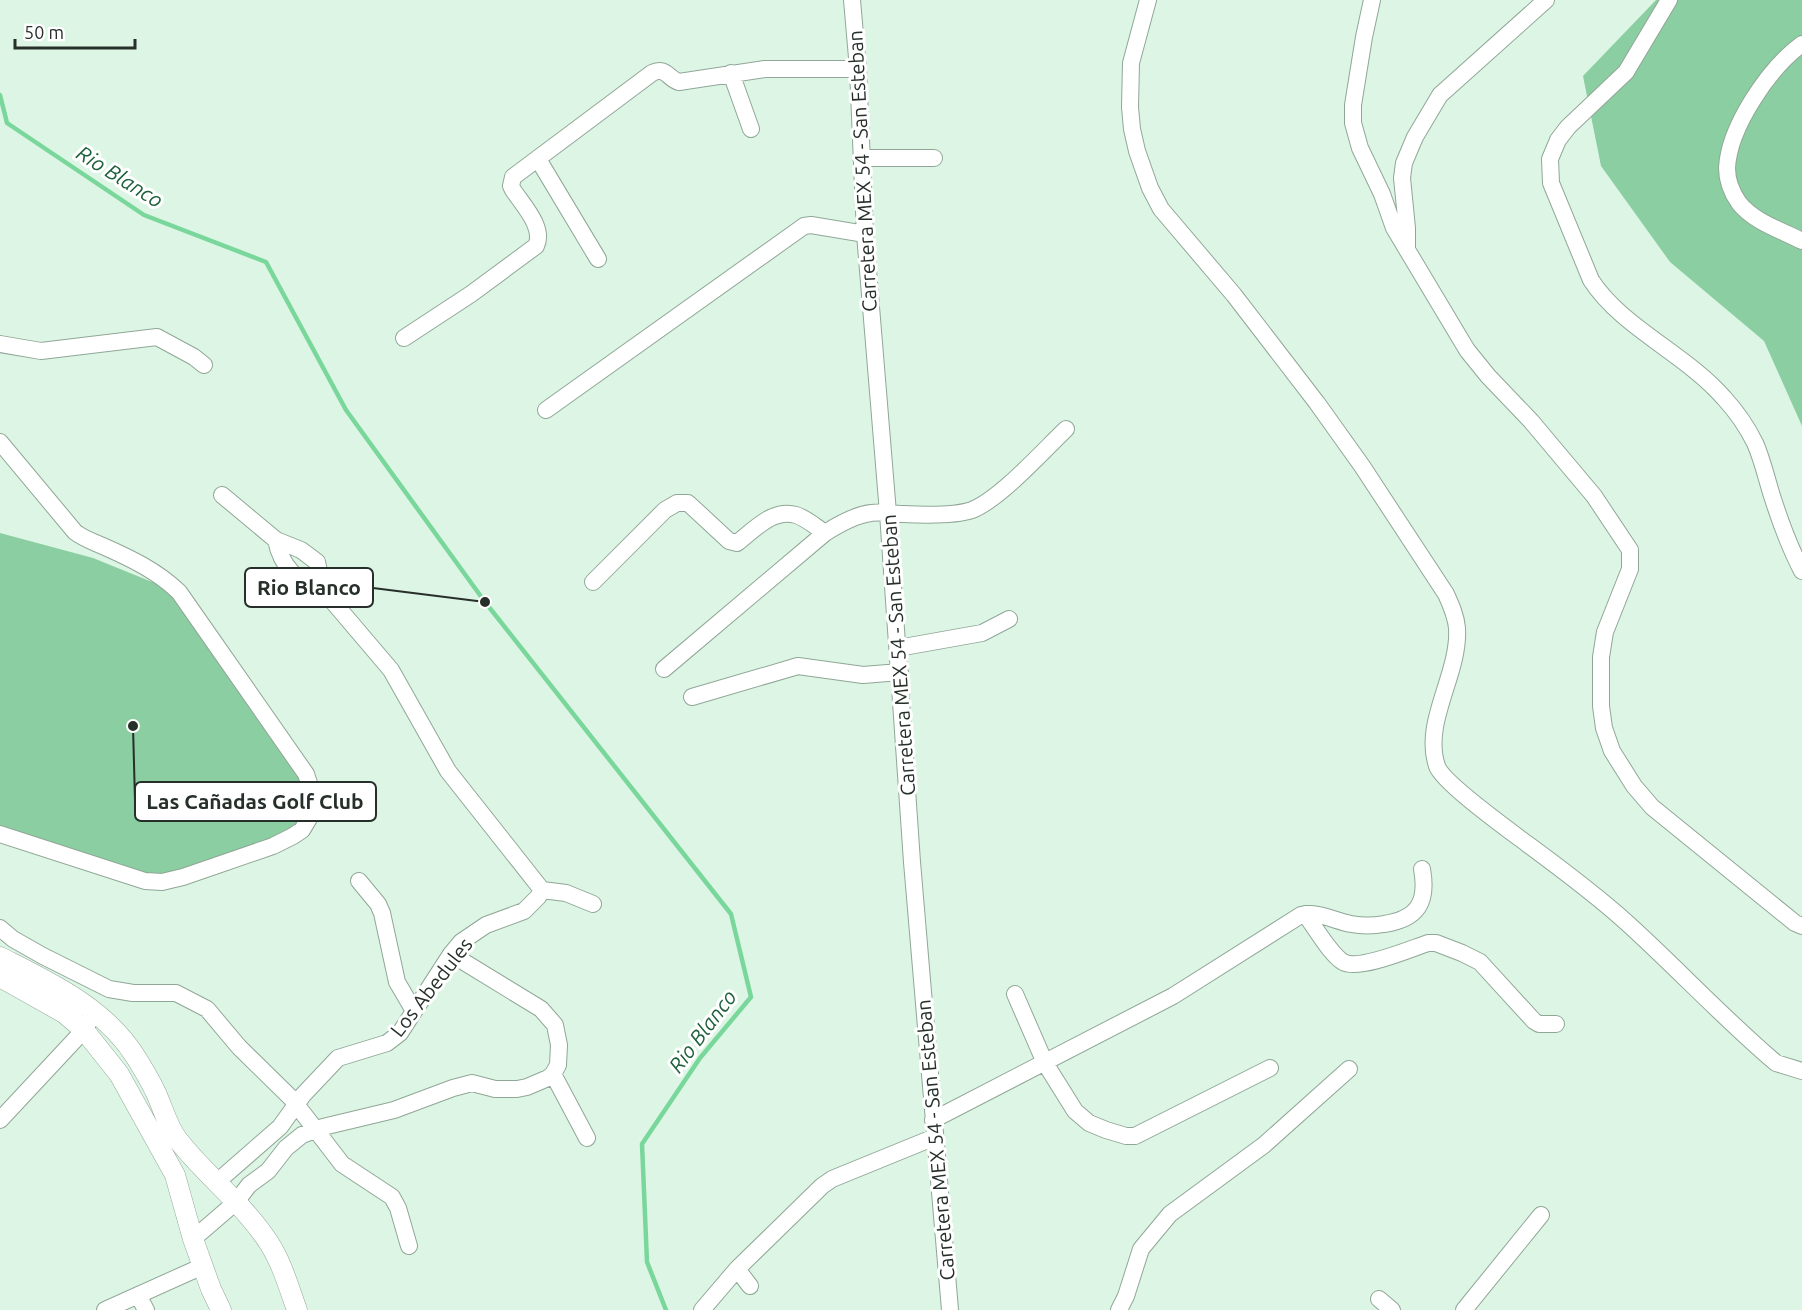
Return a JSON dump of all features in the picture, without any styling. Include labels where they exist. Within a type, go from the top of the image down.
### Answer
[{"type":"main road","points":[[1,963],[38,976],[95,1012],[118,1034],[136,1058],[154,1089],[170,1128],[182,1146],[236,1202],[268,1241],[276,1254],[297,1310]]},
{"type":"main road","points":[[1,963],[84,1030],[119,1074],[179,1185],[193,1239],[221,1310]]},
{"type":"main road","points":[[167,1160],[182,1146]]},
{"type":"street","name":"Carretera MEX 54 - San Esteban","points":[[852,0],[858,69],[864,234],[888,513],[933,1120],[950,1310]]},
{"type":"street","points":[[1148,0],[1131,63],[1130,84],[1132,129],[1150,189],[1161,209],[1234,295],[1356,457],[1446,594],[1453,610],[1457,629],[1455,657],[1437,717],[1434,737],[1435,755],[1440,773],[1626,922],[1776,1063],[1802,1071]]},
{"type":"street","points":[[1372,0],[1353,105],[1353,123],[1360,148],[1382,194],[1394,228],[1467,350],[1594,496],[1630,550],[1630,569],[1605,632],[1600,683],[1604,728],[1612,751],[1652,807],[1748,886],[1802,926]]},
{"type":"street","points":[[1407,250],[1402,172],[1415,137],[1440,95],[1546,0]]},
{"type":"street","points":[[1669,0],[1626,72],[1558,140],[1550,159],[1551,183],[1591,280],[1599,293],[1706,380],[1725,398],[1744,424],[1761,457],[1784,533],[1802,571]]},
{"type":"street","points":[[1802,44],[1758,91],[1741,122],[1727,171],[1731,189],[1741,204],[1777,231],[1802,240]]},
{"type":"street","points":[[404,338],[471,294],[537,246],[539,240],[537,228],[513,190],[512,182],[516,174],[657,71],[665,72],[673,80],[679,82],[765,69],[858,69]]},
{"type":"street","points":[[731,73],[751,129]]},
{"type":"street","points":[[861,158],[934,158]]},
{"type":"street","points":[[538,159],[598,259]]},
{"type":"street","points":[[546,410],[804,226],[811,225],[864,234]]},
{"type":"street","points":[[0,344],[41,351],[157,337],[204,365]]},
{"type":"street","points":[[664,669],[825,532],[856,517],[874,512],[904,514],[971,510],[995,495],[1066,429]]},
{"type":"street","points":[[0,442],[75,532],[87,541],[148,567],[179,592],[306,774],[313,800],[311,815],[307,823],[302,830],[284,841],[183,877],[162,882],[145,881],[0,834]]},
{"type":"street","points":[[222,495],[276,540],[293,545],[314,559],[319,567],[323,590]]},
{"type":"street","points":[[593,582],[665,510],[677,503],[688,503],[729,541],[737,543],[770,518],[782,512],[798,515],[825,532]]},
{"type":"street","points":[[276,540],[280,556],[294,576],[306,584],[323,590],[391,670],[448,771],[542,890],[566,893],[593,904]]},
{"type":"street","points":[[898,648],[982,633],[1009,619]]},
{"type":"street","points":[[692,696],[798,666],[863,675],[900,672]]},
{"type":"street","points":[[933,1120],[1173,996],[1296,917],[1305,914],[1363,926],[1405,919],[1416,911],[1420,903],[1424,890],[1422,869]]},
{"type":"street","points":[[359,881],[378,904],[382,913],[395,976],[414,1011]]},
{"type":"street","name":"Los Abedules","points":[[217,1182],[280,1127],[338,1058],[387,1042],[400,1033],[461,942],[476,930],[524,910],[542,890]]},
{"type":"street","points":[[1305,914],[1336,955],[1347,964],[1362,964],[1428,943],[1436,944],[1480,962],[1534,1021],[1539,1024],[1556,1024]]},
{"type":"street","points":[[0,928],[13,939],[43,956],[109,989],[133,993],[176,993],[200,1004],[216,1018],[239,1047],[285,1091],[342,1164],[392,1197],[398,1208],[409,1246]]},
{"type":"street","points":[[193,1239],[236,1202],[249,1185],[272,1167],[291,1142],[302,1135],[394,1110],[444,1090],[467,1084],[472,1083],[495,1089],[517,1089],[553,1074],[560,1055],[557,1035],[550,1018],[541,1009],[451,954]]},
{"type":"street","points":[[1015,994],[1045,1063],[1075,1112],[1106,1130],[1130,1137],[1270,1068]]},
{"type":"street","points":[[0,1120],[84,1030],[95,1012]]},
{"type":"street","points":[[1119,1310],[1126,1296],[1141,1249],[1170,1214],[1264,1145],[1349,1070]]},
{"type":"street","points":[[553,1074],[587,1138]]},
{"type":"street","points":[[702,1310],[737,1269],[822,1186],[832,1179],[935,1137]]},
{"type":"street","points":[[1464,1310],[1541,1215]]},
{"type":"street","points":[[105,1310],[203,1266]]},
{"type":"street","points":[[737,1269],[750,1286]]},
{"type":"street","points":[[138,1295],[147,1310]]},
{"type":"green space","points":[[1656,0],[1802,0],[1802,426],[1764,341],[1670,262],[1601,166],[1583,76]]},
{"type":"green space","points":[[0,533],[93,558],[167,588],[308,786],[303,820],[291,841],[159,888],[0,838]]},
{"type":"waterway","name":"Rio Blanco","points":[[0,95],[7,123],[144,215],[266,262],[346,410],[485,602],[731,914],[751,997],[700,1058],[642,1144],[647,1262],[666,1310]]},
{"type":"place","name":"Rio Blanco","points":[[485,602]]},
{"type":"place","name":"Las Cañadas Golf Club","points":[[133,726]]}]
